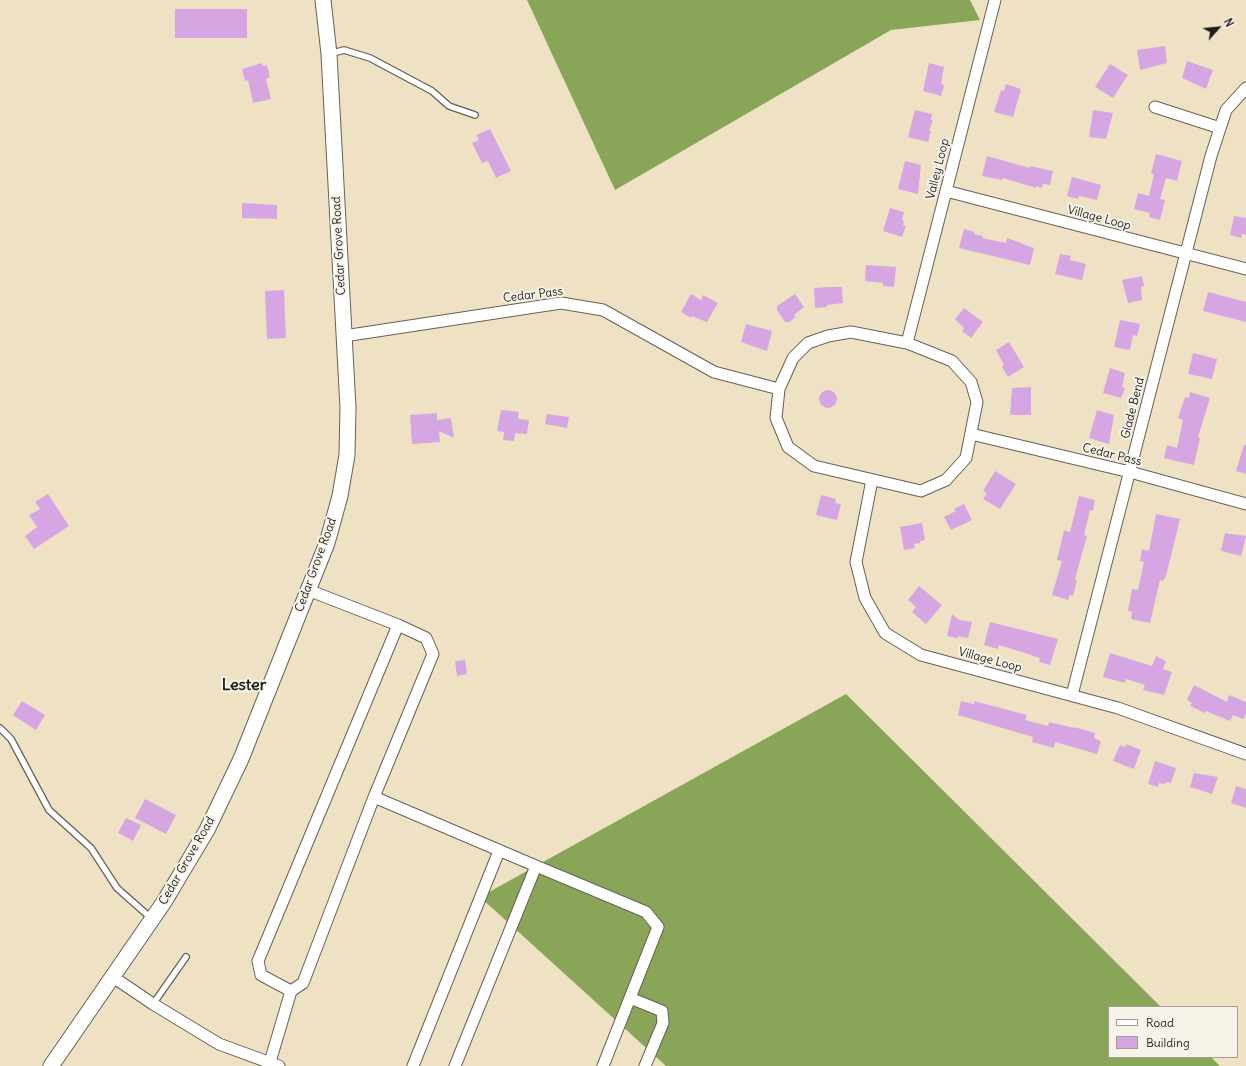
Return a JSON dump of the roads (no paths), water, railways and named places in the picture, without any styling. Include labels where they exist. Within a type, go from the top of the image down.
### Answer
[{"type":"main road","name":"Cedar Grove Road","points":[[51,1066],[152,919],[207,830],[241,759],[327,543],[338,502],[347,455],[348,408],[329,54],[322,0]]},
{"type":"street","name":"Valley Loop","points":[[907,344],[995,0]]},
{"type":"street","name":"Glade Bend","points":[[1072,695],[1211,156],[1226,110],[1246,88]]},
{"type":"street","points":[[1155,107],[1220,128]]},
{"type":"street","name":"Village Loop","points":[[946,192],[1246,269]]},
{"type":"street","name":"Cedar Pass","points":[[344,336],[561,303],[603,310],[714,372],[779,389]]},
{"type":"street","points":[[851,332],[907,344],[952,361],[971,382],[977,402],[966,458],[946,480],[921,491],[814,466],[788,447],[776,418],[779,389],[793,358],[808,343],[828,336],[851,332]]},
{"type":"street","name":"Cedar Pass","points":[[971,434],[1130,472],[1246,504]]},
{"type":"street","name":"Village Loop","points":[[872,480],[856,562],[865,598],[885,633],[921,655],[1118,708],[1246,754]]},
{"type":"street","points":[[113,977],[153,1004],[219,1044],[274,1064],[291,991],[303,983],[374,798],[433,654],[426,638],[398,625],[308,590]]},
{"type":"street","points":[[291,991],[262,975],[258,961],[398,625]]},
{"type":"street","points":[[374,798],[646,912],[658,927],[603,1066]]},
{"type":"street","points":[[413,1066],[499,851]]},
{"type":"street","points":[[455,1066],[536,866]]},
{"type":"street","points":[[630,998],[662,1011],[663,1023],[645,1066]]},
{"type":"lane","points":[[329,54],[344,50],[370,58],[432,91],[449,106],[475,115]]},
{"type":"lane","points":[[0,728],[11,739],[50,810],[91,848],[117,888],[152,919]]},
{"type":"lane","points":[[153,1004],[186,957]]},
{"type":"district","name":"Lester","points":[[244,685]]}]
